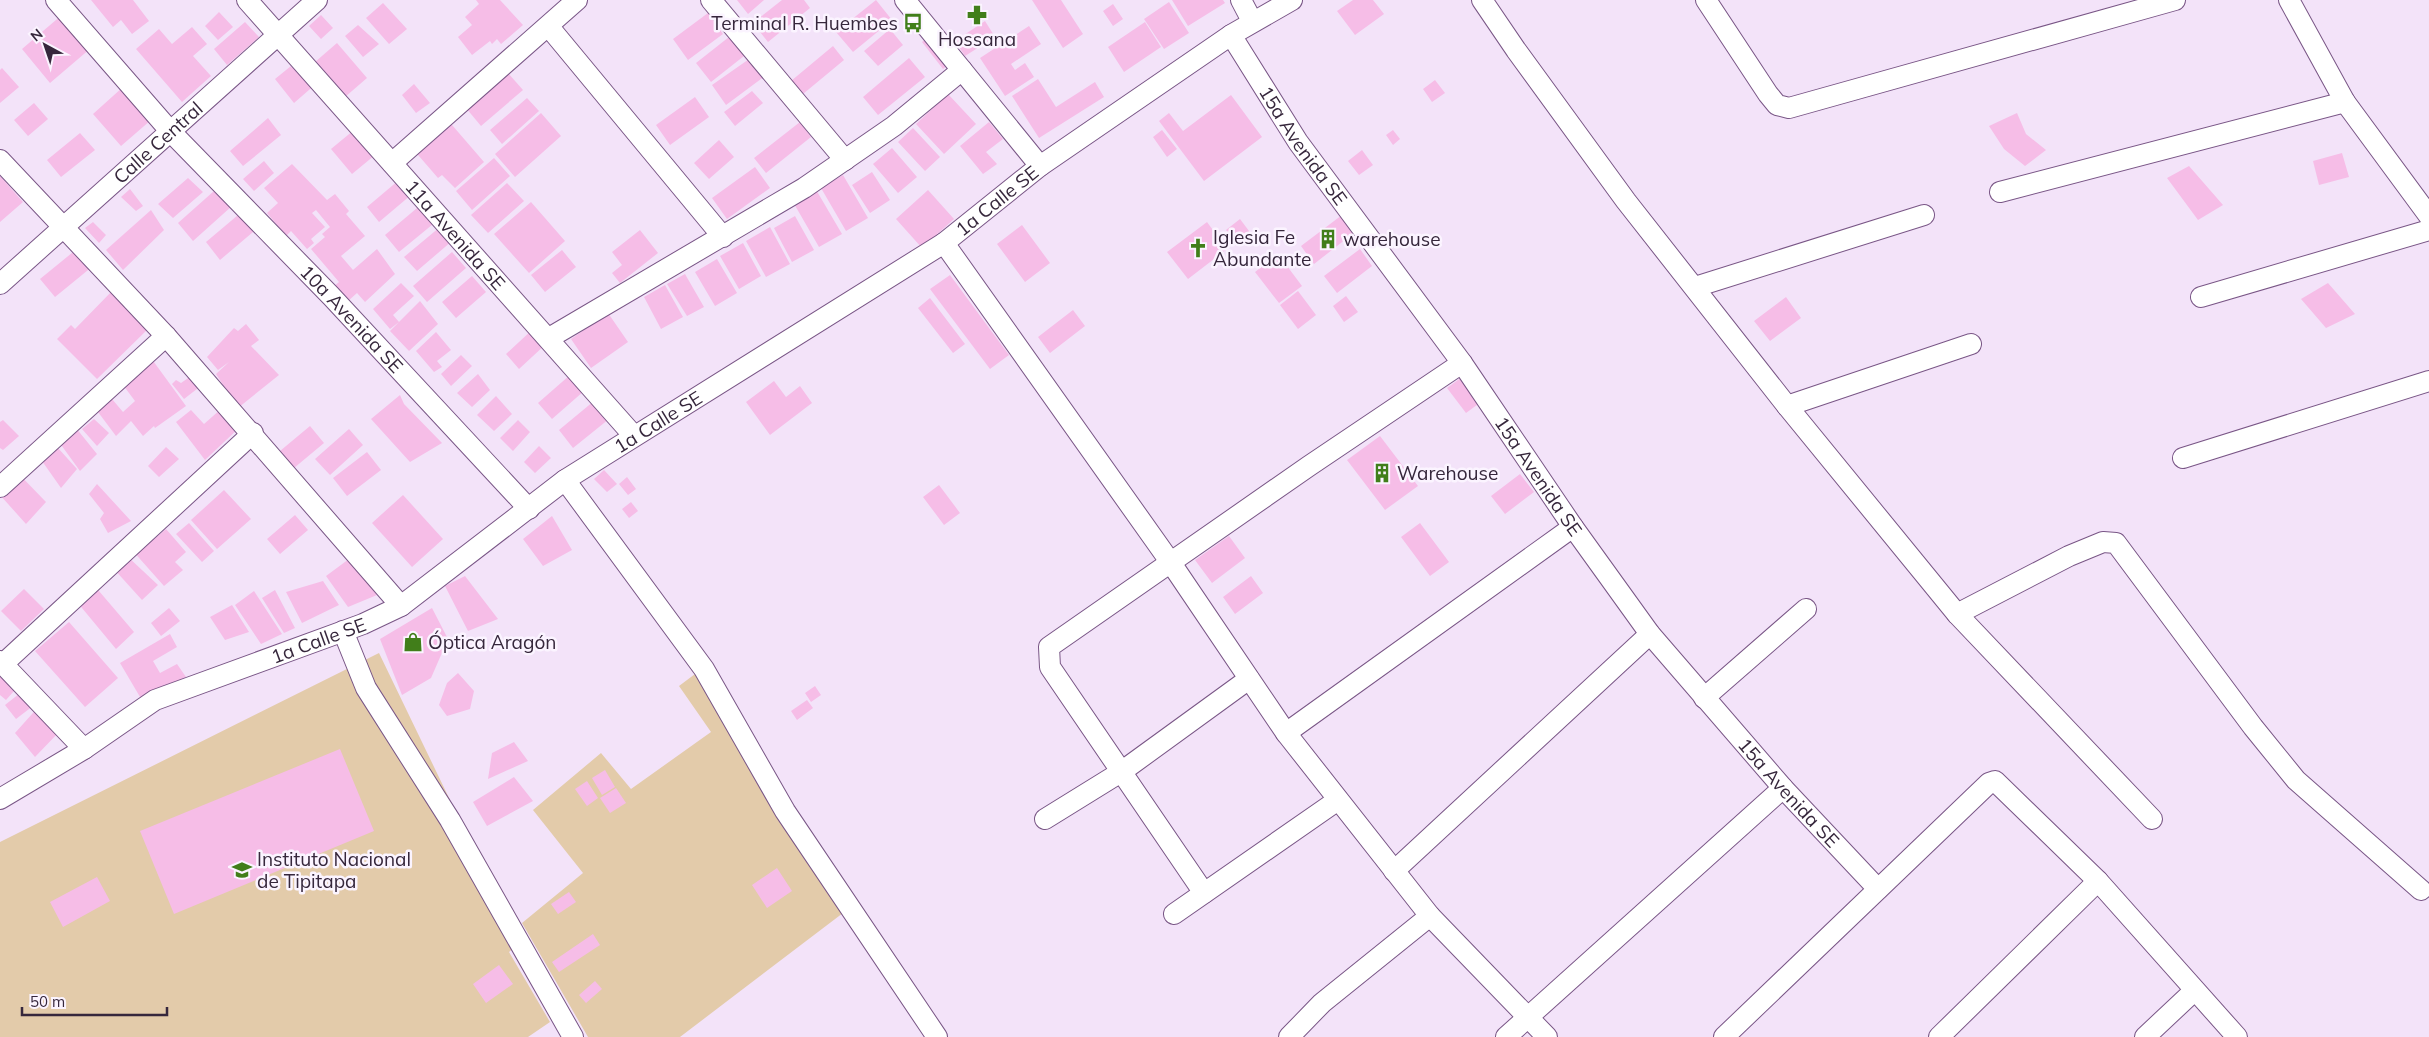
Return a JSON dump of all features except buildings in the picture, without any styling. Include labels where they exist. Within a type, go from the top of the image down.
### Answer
[{"type":"street","name":"10a Avenida SE","points":[[56,0],[171,132],[331,296],[529,509]]},
{"type":"street","name":"11a Avenida SE","points":[[247,0],[634,436]]},
{"type":"street","name":"Calle Central","points":[[0,284],[317,0]]},
{"type":"street","points":[[392,163],[549,27],[577,0]]},
{"type":"street","points":[[711,0],[845,160]]},
{"type":"street","points":[[905,0],[1040,166]]},
{"type":"street","points":[[1241,0],[1252,21]]},
{"type":"street","name":"1a Calle SE","points":[[0,799],[84,749],[155,700],[343,631],[401,606],[565,480],[944,243],[1040,166],[1252,21],[1292,0]]},
{"type":"street","points":[[1482,0],[1626,201],[1787,406],[1957,614],[2152,819]]},
{"type":"street","points":[[1706,0],[1776,105],[1788,108],[2175,0]]},
{"type":"street","points":[[2289,0],[2345,102],[2429,216]]},
{"type":"street","points":[[549,27],[723,237]]},
{"type":"street","name":"15a Avenida SE","points":[[1232,35],[1298,142],[1462,363],[1573,527],[1650,634],[1783,788],[1878,890]]},
{"type":"street","points":[[549,338],[723,237],[845,160],[894,126],[962,70]]},
{"type":"street","points":[[2000,192],[2345,102]]},
{"type":"street","points":[[0,160],[166,336],[253,433],[401,606]]},
{"type":"street","points":[[1695,287],[1924,215]]},
{"type":"street","points":[[2201,297],[2429,230]]},
{"type":"street","points":[[944,243],[1171,563],[1286,733],[1430,916],[1547,1037]]},
{"type":"street","points":[[0,487],[166,336]]},
{"type":"street","points":[[1787,406],[1971,344]]},
{"type":"street","points":[[1204,893],[1050,667],[1049,647],[1462,363]]},
{"type":"street","points":[[2183,458],[2429,381]]},
{"type":"street","points":[[84,749],[2,663],[253,433]]},
{"type":"street","points":[[565,480],[704,669],[785,811],[937,1037]]},
{"type":"street","points":[[1286,733],[1573,527]]},
{"type":"street","points":[[1957,614],[2069,556],[2103,542],[2116,544],[2252,727],[2296,780],[2421,890]]},
{"type":"street","points":[[1704,698],[1806,609]]},
{"type":"street","points":[[343,631],[366,688],[450,820],[573,1037]]},
{"type":"street","points":[[1394,871],[1650,634]]},
{"type":"street","points":[[1045,819],[1121,772],[1249,679]]},
{"type":"street","points":[[1724,1037],[1989,783],[1995,781],[2098,881],[2194,991],[2237,1037]]},
{"type":"street","points":[[1506,1037],[1783,788]]},
{"type":"street","points":[[1174,914],[1338,800]]},
{"type":"street","points":[[1939,1037],[2098,881]]},
{"type":"street","points":[[1289,1037],[1322,1003],[1430,916]]},
{"type":"street","points":[[2145,1037],[2194,991]]},
{"type":"shaded area","name":"Instituto Nacional de Tipitapa","points":[[379,653],[519,943],[509,952],[550,1022],[528,1037],[0,1037],[0,842]]},
{"type":"shaded area","points":[[699,671],[843,913],[680,1037],[588,1037],[522,923],[583,873],[533,810],[601,753],[631,789],[711,732],[679,686]]},
{"type":"place","name":"Hossana","points":[[977,15]]},
{"type":"place","name":"Terminal R. Huembes","points":[[913,23]]},
{"type":"place","name":"warehouse","points":[[1328,239]]},
{"type":"place","name":"Iglesia Fe Abundante","points":[[1198,248]]},
{"type":"place","name":"Warehouse","points":[[1382,473]]},
{"type":"place","name":"Óptica Aragón","points":[[413,642]]},
{"type":"place","name":"Instituto Nacional de Tipitapa","points":[[242,870]]}]
